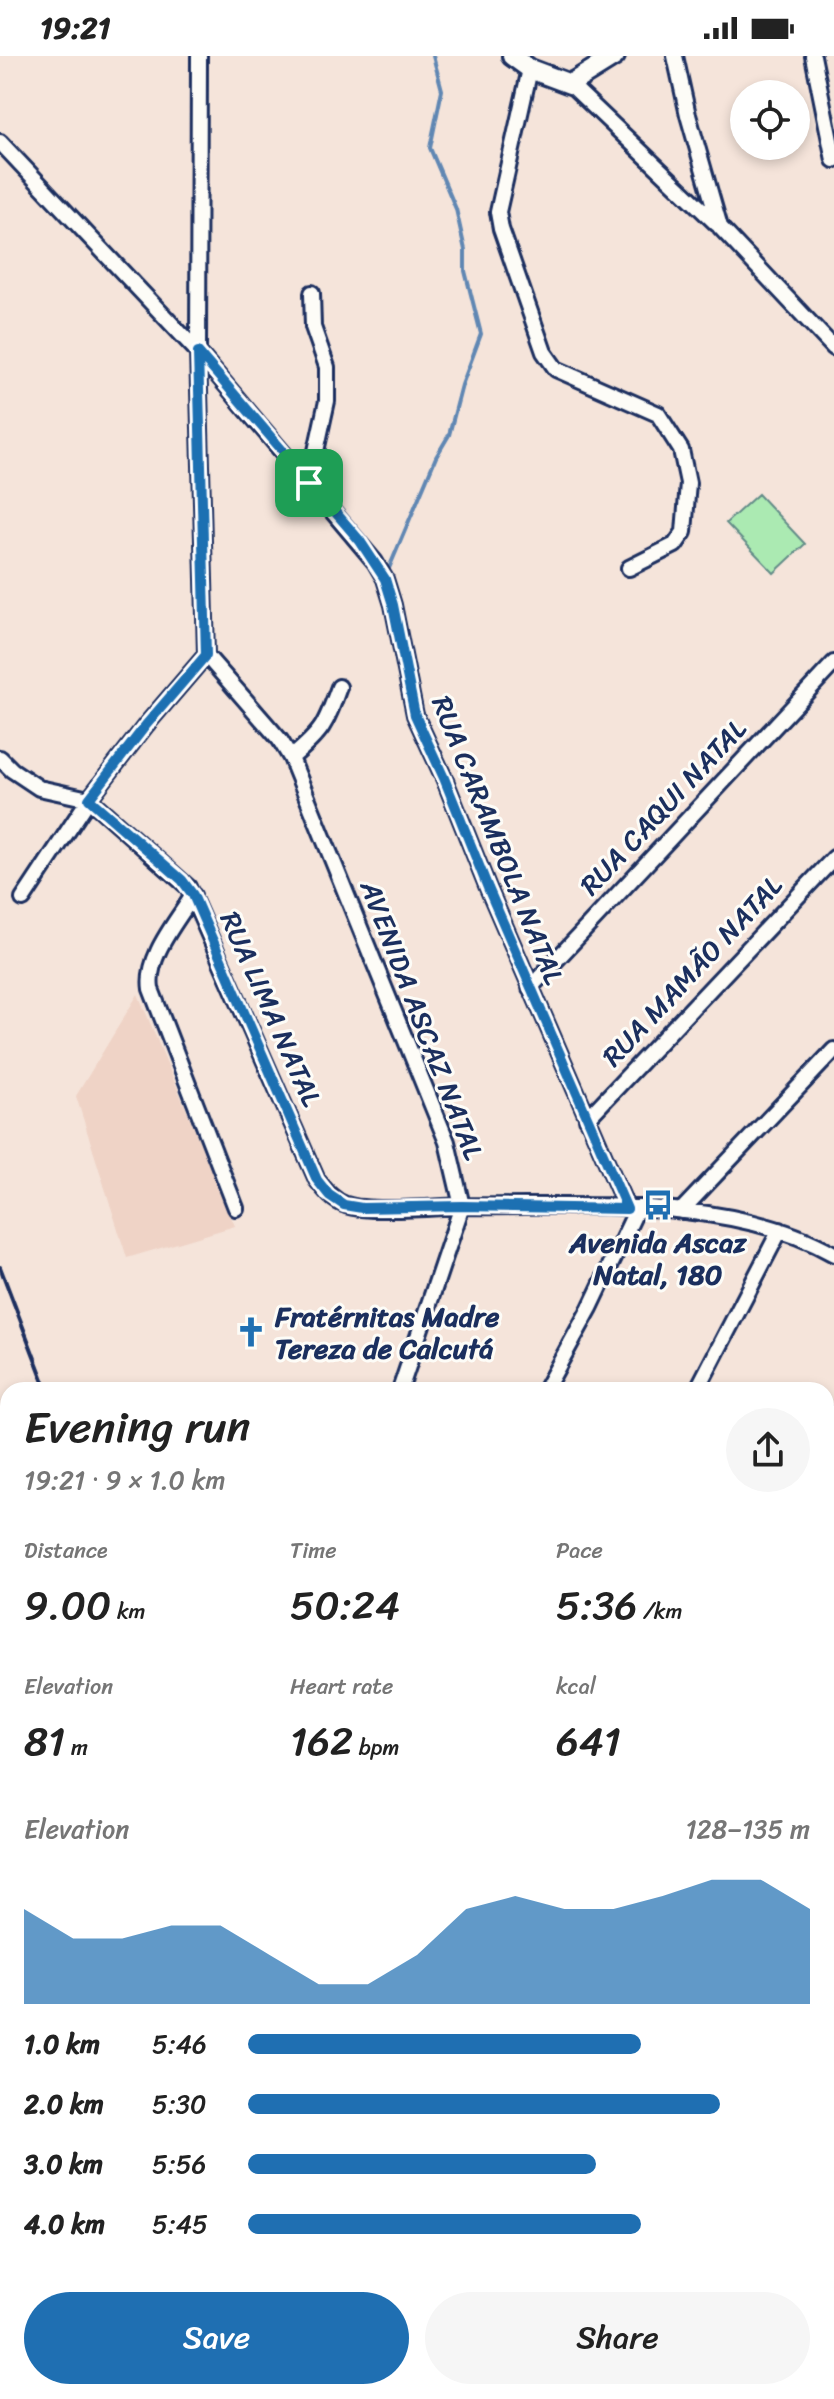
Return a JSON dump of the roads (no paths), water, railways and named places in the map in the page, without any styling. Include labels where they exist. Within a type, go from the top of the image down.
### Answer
[{"type":"street","points":[[23,899],[89,799],[146,725],[206,655],[198,352],[199,56]]},
{"type":"street","points":[[512,56],[530,69],[570,84],[720,227],[834,348]]},
{"type":"street","points":[[570,84],[615,56]]},
{"type":"street","points":[[675,56],[688,115],[720,227]]},
{"type":"street","points":[[813,56],[834,160]]},
{"type":"street","points":[[530,69],[498,212],[501,229],[544,352],[556,369],[658,414],[681,450],[688,483],[684,532],[675,545],[629,568]]},
{"type":"street","name":"RUA CARAMBOLA NATAL","points":[[0,142],[198,352],[360,541],[385,579],[415,715],[587,1119],[632,1209]]},
{"type":"street","points":[[309,483],[327,401],[327,367],[313,327],[312,293]]},
{"type":"street","name":"AVENIDA ASCAZ NATAL","points":[[206,655],[280,740],[291,758],[447,1142],[462,1206],[681,1211],[755,1222],[832,1250]]},
{"type":"street","name":"RUA CAQUI NATAL","points":[[530,988],[834,663]]},
{"type":"street","points":[[291,758],[326,725],[339,687]]},
{"type":"street","name":"RUA LIMA NATAL","points":[[0,758],[39,788],[89,799],[182,880],[193,895],[317,1180],[329,1195],[344,1205],[362,1208],[462,1206]]},
{"type":"street","name":"RUA MAMÃO NATAL","points":[[587,1119],[834,858]]},
{"type":"street","points":[[193,895],[152,963],[149,976],[151,989],[236,1208]]},
{"type":"street","points":[[681,1211],[834,1050]]},
{"type":"street","points":[[403,1382],[462,1206]]},
{"type":"street","points":[[549,1382],[590,1308],[632,1209]]},
{"type":"street","points":[[701,1382],[780,1230]]},
{"type":"waterway","points":[[387,573],[436,457],[449,435],[462,385],[481,334],[465,271],[465,250],[456,209],[430,148],[442,90],[433,56]]},
{"type":"railway","points":[[0,1267],[44,1382]]},
{"type":"place","name":"Avenida Ascaz Natal, 180","points":[[658,1205]]},
{"type":"place","name":"Fratérnitas Madre Tereza de Calcutá","points":[[251,1332]]}]
